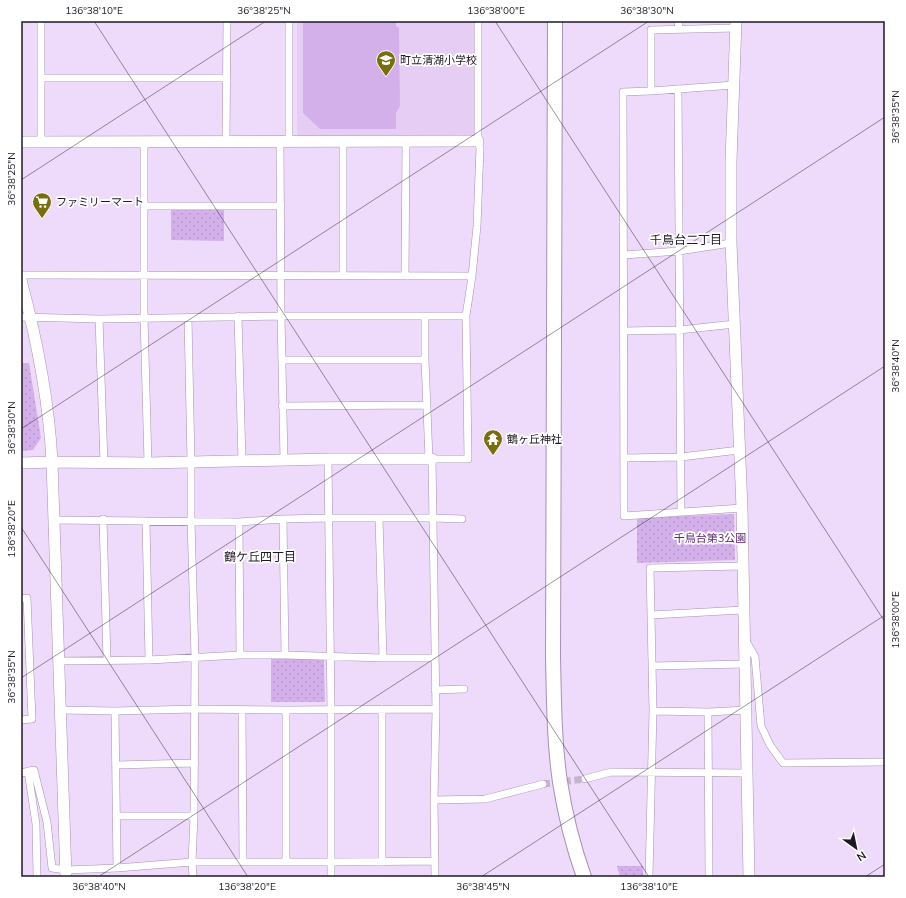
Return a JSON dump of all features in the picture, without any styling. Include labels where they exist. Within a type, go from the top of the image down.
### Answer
[{"type":"highway","points":[[555,21],[554,725],[560,782],[566,813],[584,877]]},
{"type":"street","points":[[41,21],[41,142]]},
{"type":"street","points":[[226,142],[227,21]]},
{"type":"street","points":[[284,460],[282,406],[281,206],[285,142],[289,21]]},
{"type":"street","points":[[21,463],[148,463],[328,459],[468,459],[466,316],[477,226],[480,148],[478,141],[478,21]]},
{"type":"street","points":[[678,21],[678,29]]},
{"type":"street","points":[[651,91],[651,30],[736,25],[731,161],[731,243],[742,508],[749,877]]},
{"type":"street","points":[[41,78],[227,78]]},
{"type":"street","points":[[734,85],[623,92],[624,516],[742,508]]},
{"type":"street","points":[[678,89],[681,512]]},
{"type":"street","points":[[21,142],[478,141]]},
{"type":"street","points":[[144,142],[144,318],[148,463]]},
{"type":"street","points":[[343,142],[343,276]]},
{"type":"street","points":[[405,276],[406,142]]},
{"type":"street","points":[[144,206],[281,206]]},
{"type":"street","points":[[624,255],[679,251],[731,243]]},
{"type":"street","points":[[21,275],[472,276]]},
{"type":"street","points":[[21,280],[26,317],[49,412],[66,873]]},
{"type":"street","points":[[26,317],[99,319],[238,316],[466,316]]},
{"type":"street","points":[[238,316],[242,460]]},
{"type":"street","points":[[425,316],[425,360],[431,459],[436,709],[434,800],[435,877]]},
{"type":"street","points":[[188,318],[195,658],[193,877]]},
{"type":"street","points":[[99,319],[104,463]]},
{"type":"street","points":[[624,331],[679,330],[735,324]]},
{"type":"street","points":[[282,360],[425,360]]},
{"type":"street","points":[[282,406],[427,405]]},
{"type":"street","points":[[624,458],[681,457],[740,450]]},
{"type":"street","points":[[328,459],[331,877]]},
{"type":"street","points":[[53,520],[103,519],[239,522],[328,518],[462,519]]},
{"type":"street","points":[[379,518],[383,658]]},
{"type":"street","points":[[103,519],[106,660]]},
{"type":"street","points":[[283,519],[285,655]]},
{"type":"street","points":[[146,521],[149,660]]},
{"type":"street","points":[[239,522],[240,655]]},
{"type":"street","points":[[649,877],[653,711],[650,568],[743,566]]},
{"type":"street","points":[[21,599],[27,598],[32,719],[21,720]]},
{"type":"street","points":[[651,615],[743,610]]},
{"type":"street","points":[[745,639],[755,657],[761,726],[770,745],[783,763],[885,762]]},
{"type":"street","points":[[59,661],[149,660],[240,655],[330,655],[383,658],[435,658]]},
{"type":"street","points":[[652,666],[745,664]]},
{"type":"street","points":[[435,690],[464,689]]},
{"type":"street","points":[[382,709],[382,862]]},
{"type":"street","points":[[61,710],[436,709]]},
{"type":"street","points":[[242,710],[243,861]]},
{"type":"street","points":[[286,710],[286,862]]},
{"type":"street","points":[[653,711],[708,712],[746,710]]},
{"type":"street","points":[[115,711],[117,868]]},
{"type":"street","points":[[708,712],[709,877]]},
{"type":"street","points":[[116,765],[195,764]]},
{"type":"street","points":[[37,877],[36,824],[24,772],[34,770],[47,822],[52,868],[66,873],[192,862],[435,861]]},
{"type":"street","points":[[584,778],[611,772],[651,771],[746,773]]},
{"type":"street","points":[[434,800],[485,799],[543,784]]},
{"type":"street","points":[[116,816],[194,816]]},
{"type":"shaded area","name":"町立清湖小学校","points":[[297,21],[474,21],[475,132],[470,136],[297,137]]},
{"type":"green space","points":[[303,21],[396,21],[396,26],[399,28],[400,106],[396,113],[396,129],[320,129],[303,113]]},
{"type":"green space","points":[[171,210],[224,210],[224,241],[171,240]]},
{"type":"green space","points":[[21,363],[29,363],[41,438],[33,450],[21,451]]},
{"type":"green space","name":"千鳥台第3公園","points":[[734,514],[735,560],[637,563],[637,518]]},
{"type":"green space","points":[[271,659],[324,659],[325,702],[271,702]]},
{"type":"green space","points":[[617,866],[643,866],[643,877],[620,877]]},
{"type":"tunnel","points":[[543,784],[585,779]]},
{"type":"place","name":"町立清湖小学校","points":[[386,77]]},
{"type":"place","name":"ファミリーマート","points":[[42,219]]},
{"type":"place","name":"鶴ヶ丘神社","points":[[493,456]]},
{"type":"district","name":"千鳥台二丁目","points":[[686,240]]},
{"type":"district","name":"鶴ケ丘四丁目","points":[[260,557]]}]
